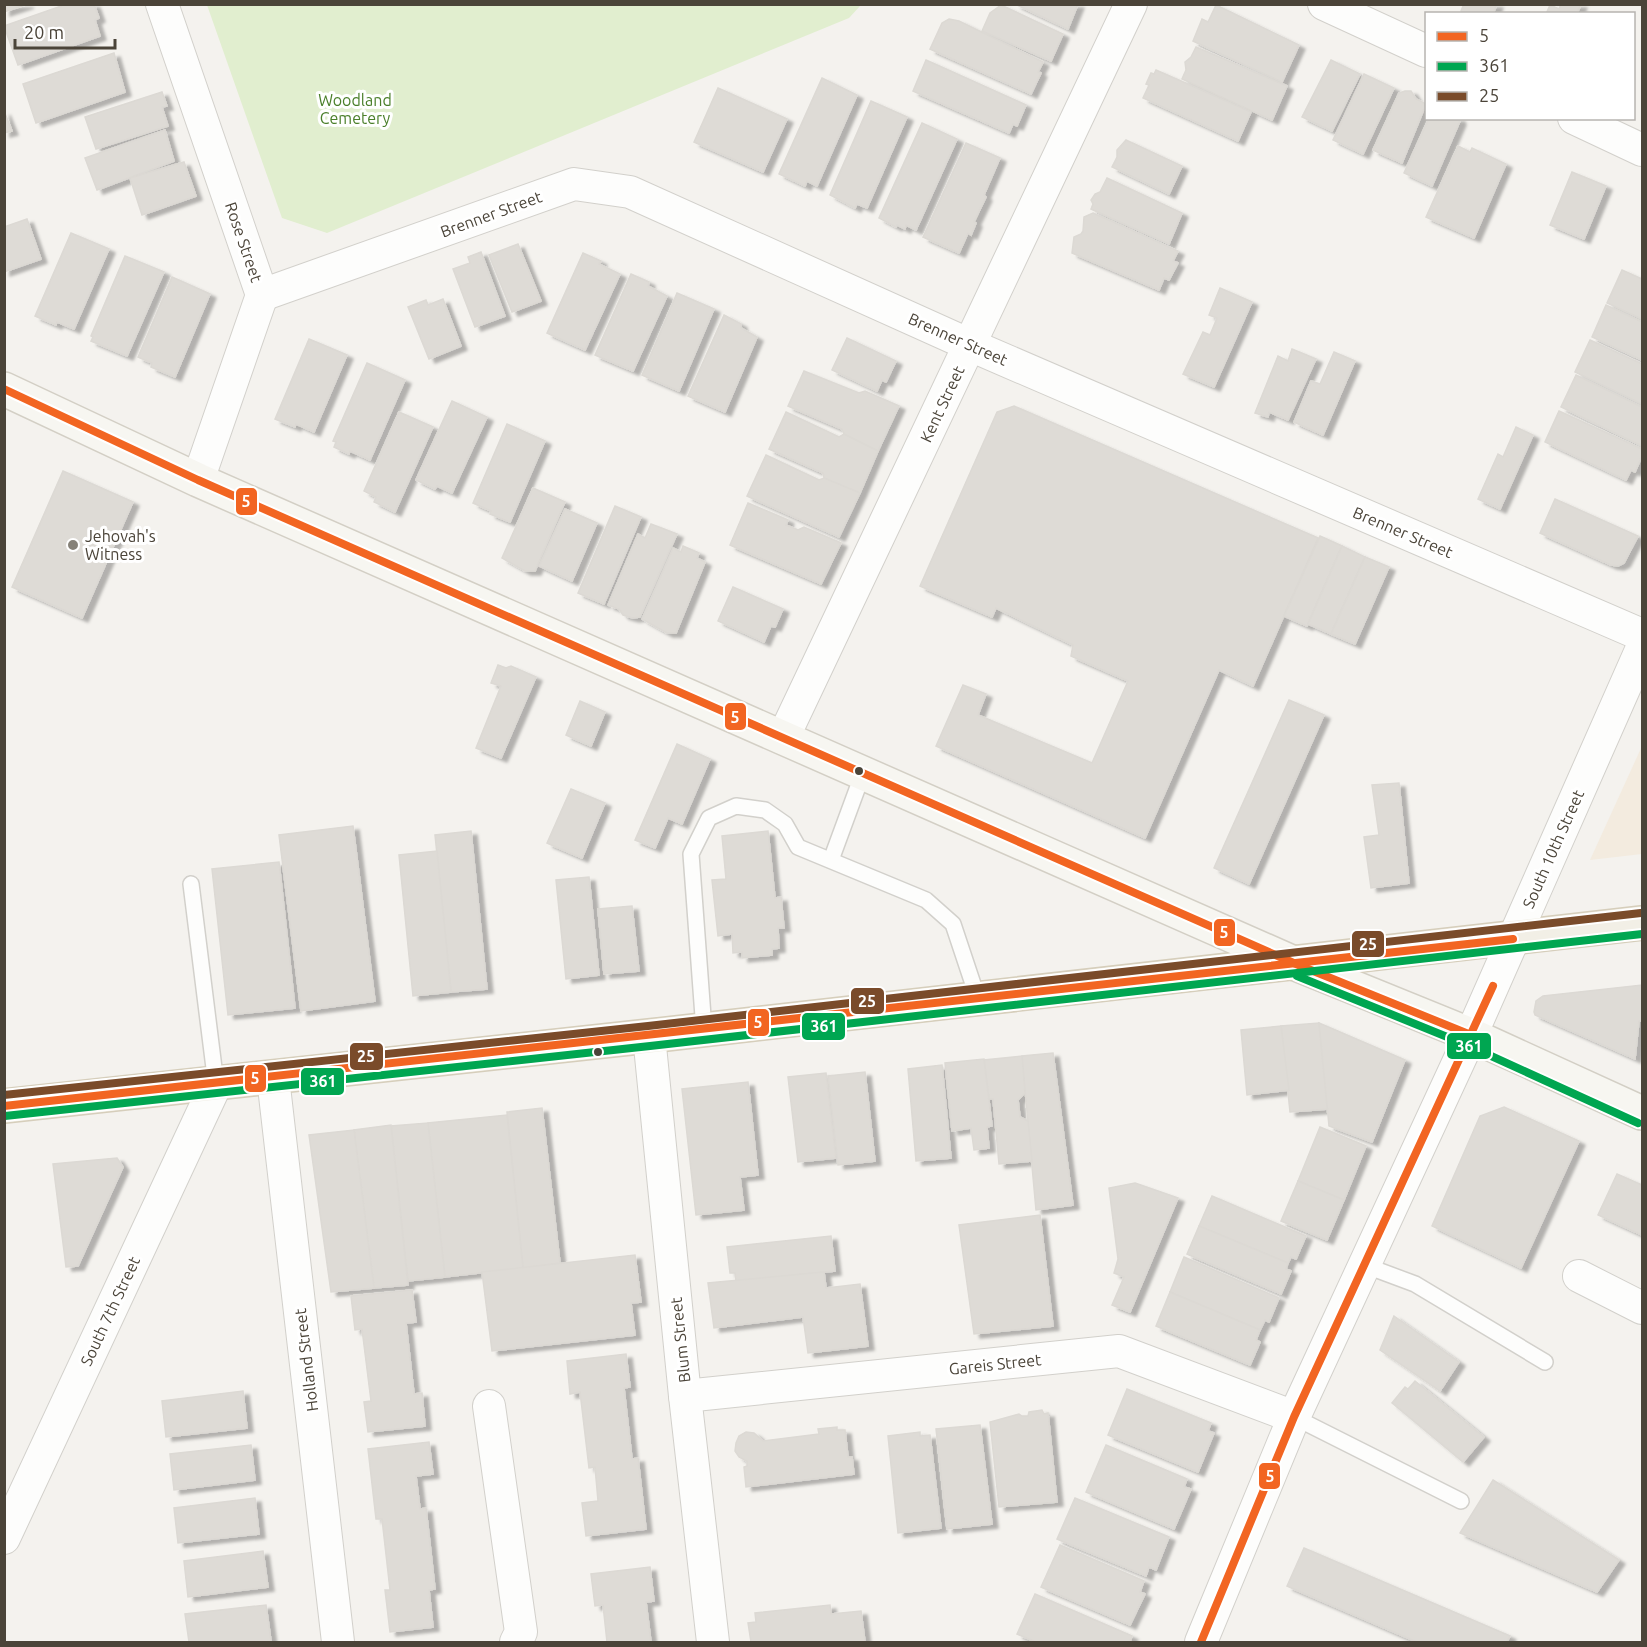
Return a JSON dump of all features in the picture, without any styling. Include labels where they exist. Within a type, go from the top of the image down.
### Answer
[{"type":"main road","points":[[4,388],[198,480],[1296,964],[1471,1035],[1642,1113]]},
{"type":"main road","points":[[4,1106],[1296,964],[1642,923]]},
{"type":"street","name":"Rose Street","points":[[162,4],[262,295],[198,480]]},
{"type":"street","name":"Kent Street","points":[[783,738],[1131,4]]},
{"type":"street","points":[[1324,4],[1425,51]]},
{"type":"street","points":[[1578,120],[1642,150]]},
{"type":"street","name":"Brenner Street","points":[[262,295],[574,184],[630,192],[970,345],[1642,635]]},
{"type":"street","name":"South 10th Street","points":[[1201,1642],[1294,1417],[1471,1035],[1642,648]]},
{"type":"street","name":"Blum Street","points":[[649,1036],[712,1642]]},
{"type":"street","name":"Holland Street","points":[[273,1078],[338,1642]]},
{"type":"street","name":"South 7th Street","points":[[4,1538],[216,1084]]},
{"type":"street","points":[[1579,1276],[1642,1308]]},
{"type":"street","name":"Gareis Street","points":[[685,1396],[1119,1351],[1294,1417]]},
{"type":"street","points":[[489,1406],[521,1632],[516,1642]]},
{"type":"lane","points":[[831,860],[863,773]]},
{"type":"lane","points":[[704,1030],[691,854],[709,818],[736,806],[765,810],[785,824],[798,847],[926,900],[953,924],[978,999]]},
{"type":"lane","points":[[191,884],[216,1084]]},
{"type":"lane","points":[[1364,1265],[1415,1284],[1545,1362]]},
{"type":"lane","points":[[1294,1417],[1461,1501]]},
{"type":"shaded area","points":[[1642,746],[1642,854],[1590,860]]},
{"type":"green space","name":"Woodland Cemetery","points":[[207,4],[861,5],[849,18],[327,233],[282,218]]},
{"type":"building","points":[[4,4],[28,4],[4,12]]},
{"type":"building","points":[[67,4],[94,4],[99,18],[95,20],[100,36],[18,65],[4,26]]},
{"type":"building","points":[[1015,4],[1078,4],[1068,29]]},
{"type":"building","points":[[1464,4],[1497,4],[1494,12],[1461,11]]},
{"type":"building","points":[[1561,4],[1581,4],[1578,12],[1547,12],[1550,5],[1559,9]]},
{"type":"building","points":[[1001,5],[1063,34],[1051,61],[982,31],[990,13]]},
{"type":"building","points":[[1216,5],[1299,45],[1282,82],[1193,41],[1202,19],[1208,22]]},
{"type":"building","points":[[949,19],[959,21],[1043,62],[1038,72],[1041,73],[1031,94],[930,49],[942,23]]},
{"type":"building","points":[[1196,47],[1287,86],[1272,120],[1182,79],[1186,70],[1185,62],[1191,57]]},
{"type":"building","points":[[114,53],[125,92],[36,123],[23,84]]},
{"type":"building","points":[[926,60],[1026,105],[1017,126],[1013,124],[1009,133],[913,91]]},
{"type":"building","points":[[1331,60],[1360,74],[1332,131],[1302,117]]},
{"type":"building","points":[[1156,70],[1251,112],[1238,141],[1143,98],[1151,73],[1154,74]]},
{"type":"building","points":[[1364,74],[1394,88],[1363,154],[1333,140]]},
{"type":"building","points":[[822,78],[857,95],[817,186],[807,181],[805,186],[779,174]]},
{"type":"building","points":[[718,88],[787,119],[763,172],[694,142]]},
{"type":"building","points":[[1411,91],[1416,99],[1425,104],[1402,163],[1373,150],[1399,93]]},
{"type":"building","points":[[162,92],[167,106],[162,107],[168,126],[96,149],[85,117]]},
{"type":"building","points":[[871,101],[907,117],[867,208],[857,204],[855,208],[830,195]]},
{"type":"building","points":[[4,111],[12,131],[4,133]]},
{"type":"building","points":[[1428,120],[1460,120],[1432,186],[1404,173]]},
{"type":"building","points":[[922,123],[957,139],[916,230],[906,225],[905,229],[879,218]]},
{"type":"building","points":[[165,130],[174,161],[97,190],[85,158]]},
{"type":"building","points":[[1126,140],[1182,166],[1169,194],[1112,167],[1117,157],[1117,150]]},
{"type":"building","points":[[966,143],[1000,158],[984,195],[986,197],[974,222],[976,223],[971,235],[968,233],[959,253],[923,237]]},
{"type":"building","points":[[1458,146],[1470,152],[1472,148],[1506,164],[1474,238],[1426,217]]},
{"type":"building","points":[[184,162],[196,196],[142,215],[130,178]]},
{"type":"building","points":[[1572,172],[1606,186],[1584,239],[1550,225]]},
{"type":"building","points":[[1107,178],[1182,213],[1169,244],[1091,209],[1093,204],[1091,200],[1095,194],[1100,192]]},
{"type":"building","points":[[1093,213],[1178,251],[1173,261],[1178,263],[1169,280],[1164,278],[1159,290],[1072,253],[1074,237],[1083,231],[1084,217]]},
{"type":"building","points":[[27,219],[41,259],[4,272],[4,227]]},
{"type":"building","points":[[71,233],[109,249],[74,329],[57,322],[56,325],[35,316]]},
{"type":"building","points":[[518,244],[541,301],[512,312],[489,255]]},
{"type":"building","points":[[481,252],[505,316],[475,327],[453,269],[470,263],[468,257]]},
{"type":"building","points":[[583,253],[601,261],[599,264],[620,274],[585,350],[547,333]]},
{"type":"building","points":[[125,256],[164,272],[127,356],[91,341],[93,337],[91,336]]},
{"type":"building","points":[[1622,270],[1642,279],[1642,319],[1607,303]]},
{"type":"building","points":[[631,274],[649,282],[648,286],[667,296],[633,371],[595,355]]},
{"type":"building","points":[[172,277],[210,294],[175,377],[151,367],[152,363],[138,357]]},
{"type":"building","points":[[1220,288],[1252,302],[1214,387],[1183,374],[1203,332],[1210,335],[1217,318],[1209,315]]},
{"type":"building","points":[[677,293],[714,309],[679,391],[642,375]]},
{"type":"building","points":[[443,299],[461,346],[429,359],[408,307],[426,300],[428,305]]},
{"type":"building","points":[[1606,305],[1642,322],[1642,360],[1592,337]]},
{"type":"building","points":[[724,315],[741,324],[741,328],[757,337],[725,412],[688,396]]},
{"type":"building","points":[[847,338],[896,361],[886,382],[882,380],[877,391],[832,370]]},
{"type":"building","points":[[309,339],[347,355],[314,432],[296,424],[295,427],[275,419]]},
{"type":"building","points":[[1590,340],[1642,364],[1642,404],[1575,372]]},
{"type":"building","points":[[1292,349],[1316,359],[1288,420],[1269,412],[1268,417],[1255,413],[1278,356],[1288,361]]},
{"type":"building","points":[[1334,352],[1355,361],[1323,435],[1294,422],[1311,381],[1320,384]]},
{"type":"building","points":[[367,363],[405,380],[370,460],[334,447],[336,442],[333,441]]},
{"type":"building","points":[[804,371],[859,393],[865,391],[899,406],[878,451],[844,434],[842,429],[788,406]]},
{"type":"building","points":[[1576,375],[1642,407],[1642,446],[1561,407]]},
{"type":"building","points":[[452,401],[487,417],[452,493],[437,486],[435,489],[416,480]]},
{"type":"building","points":[[1014,406],[1318,538],[1253,686],[1219,670],[1145,838],[936,746],[963,685],[986,694],[978,715],[1092,763],[1128,681],[1071,656],[1073,645],[996,608],[992,617],[920,586],[997,412]]},
{"type":"building","points":[[1559,411],[1642,449],[1642,456],[1635,472],[1631,470],[1626,480],[1545,442]]},
{"type":"building","points":[[399,412],[433,427],[395,512],[374,502],[376,497],[364,491]]},
{"type":"building","points":[[786,412],[839,437],[844,434],[878,451],[860,493],[824,478],[823,473],[769,449]]},
{"type":"building","points":[[507,424],[545,441],[510,522],[490,514],[491,511],[473,503]]},
{"type":"building","points":[[1516,427],[1533,435],[1500,509],[1478,499],[1498,454],[1503,457]]},
{"type":"building","points":[[766,455],[819,480],[824,478],[860,493],[839,537],[747,496]]},
{"type":"building","name":"Jehovah's Witness","points":[[63,471],[133,502],[82,618],[12,587]]},
{"type":"building","points":[[533,488],[565,502],[535,571],[525,571],[502,558]]},
{"type":"building","points":[[1555,499],[1638,536],[1624,563],[1618,566],[1611,565],[1540,533]]},
{"type":"building","points":[[748,503],[788,520],[786,525],[798,530],[804,527],[841,543],[821,584],[730,545]]},
{"type":"building","points":[[615,506],[641,517],[604,604],[578,593]]},
{"type":"building","points":[[565,509],[597,523],[572,581],[539,566]]},
{"type":"building","points":[[651,524],[677,534],[640,617],[633,618],[623,615],[619,609],[608,605],[638,534],[645,538]]},
{"type":"building","points":[[1320,536],[1342,546],[1307,626],[1284,616]]},
{"type":"building","points":[[683,546],[699,553],[697,558],[705,562],[676,633],[667,633],[642,619],[673,548],[681,552]]},
{"type":"building","points":[[1342,546],[1365,557],[1331,634],[1308,624]]},
{"type":"building","points":[[1365,557],[1389,567],[1355,644],[1331,634]]},
{"type":"building","points":[[733,587],[783,609],[775,627],[771,626],[764,642],[718,621]]},
{"type":"building","points":[[498,665],[506,668],[511,666],[536,677],[501,758],[476,748],[501,686],[491,683]]},
{"type":"building","points":[[1289,700],[1324,715],[1249,884],[1214,868]]},
{"type":"building","points":[[580,701],[605,712],[591,746],[566,735]]},
{"type":"building","points":[[677,744],[710,759],[682,824],[668,818],[655,848],[635,840]]},
{"type":"building","points":[[1399,783],[1409,883],[1371,888],[1364,837],[1379,835],[1372,785]]},
{"type":"building","points":[[571,789],[605,803],[582,858],[547,843]]},
{"type":"building","points":[[353,826],[375,1001],[301,1011],[279,835]]},
{"type":"building","points":[[471,831],[487,989],[451,992],[435,835]]},
{"type":"building","points":[[768,831],[775,898],[781,897],[784,928],[778,928],[779,948],[772,949],[772,955],[742,958],[742,952],[733,953],[732,934],[718,936],[712,880],[726,879],[722,836]]},
{"type":"building","points":[[437,851],[451,992],[413,996],[399,855]]},
{"type":"building","points":[[279,862],[295,1008],[228,1015],[212,869]]},
{"type":"building","points":[[589,877],[599,975],[566,979],[556,880]]},
{"type":"building","points":[[632,906],[639,971],[604,974],[598,909]]},
{"type":"building","points":[[1642,985],[1642,1021],[1639,1021],[1635,1059],[1535,1015],[1534,1012],[1536,1001],[1543,996]]},
{"type":"building","points":[[1319,1023],[1328,1109],[1290,1112],[1281,1026]]},
{"type":"building","points":[[1319,1023],[1405,1060],[1372,1142],[1329,1126]]},
{"type":"building","points":[[1281,1026],[1289,1090],[1247,1095],[1241,1030]]},
{"type":"building","points":[[1053,1053],[1073,1205],[1036,1210],[1022,1056]]},
{"type":"building","points":[[1022,1056],[1025,1093],[1018,1100],[1020,1117],[1028,1121],[1032,1161],[999,1164],[993,1099],[989,1099],[984,1060]]},
{"type":"building","points":[[984,1059],[992,1126],[987,1127],[989,1148],[974,1150],[971,1128],[952,1131],[945,1063]]},
{"type":"building","points":[[942,1065],[951,1158],[916,1161],[908,1069]]},
{"type":"building","points":[[865,1072],[875,1161],[838,1165],[828,1076]]},
{"type":"building","points":[[826,1073],[836,1158],[798,1162],[788,1077]]},
{"type":"building","points":[[748,1082],[758,1175],[740,1177],[744,1210],[696,1215],[682,1089]]},
{"type":"building","points":[[1504,1107],[1579,1141],[1521,1268],[1432,1226],[1480,1116]]},
{"type":"building","points":[[542,1108],[560,1263],[523,1268],[507,1112]]},
{"type":"building","points":[[507,1115],[523,1268],[445,1277],[428,1123]]},
{"type":"building","points":[[428,1123],[445,1277],[408,1281],[391,1126]]},
{"type":"building","points":[[391,1125],[408,1285],[374,1288],[354,1130]]},
{"type":"building","points":[[1320,1127],[1366,1146],[1344,1200],[1298,1181]]},
{"type":"building","points":[[354,1130],[374,1288],[331,1292],[309,1135]]},
{"type":"building","points":[[117,1158],[123,1167],[78,1266],[66,1267],[53,1164]]},
{"type":"building","points":[[1617,1174],[1642,1185],[1642,1235],[1598,1215]]},
{"type":"building","points":[[1298,1181],[1344,1200],[1327,1240],[1281,1221]]},
{"type":"building","points":[[1135,1183],[1178,1198],[1130,1312],[1112,1305],[1124,1277],[1114,1273],[1118,1259],[1109,1188]]},
{"type":"building","points":[[1212,1196],[1306,1236],[1296,1259],[1291,1257],[1288,1263],[1199,1226]]},
{"type":"building","points":[[1040,1215],[1053,1326],[974,1334],[959,1225]]},
{"type":"building","points":[[1199,1226],[1288,1263],[1286,1269],[1291,1271],[1281,1294],[1187,1254]]},
{"type":"building","points":[[831,1236],[835,1271],[736,1281],[735,1273],[730,1273],[727,1247]]},
{"type":"building","points":[[635,1255],[641,1302],[631,1303],[635,1335],[492,1351],[482,1272]]},
{"type":"building","points":[[1184,1257],[1279,1298],[1269,1322],[1265,1320],[1260,1330],[1170,1292]]},
{"type":"building","points":[[824,1272],[826,1288],[860,1284],[868,1346],[808,1353],[803,1317],[714,1328],[708,1283]]},
{"type":"building","points":[[412,1290],[416,1322],[406,1323],[414,1394],[422,1393],[425,1426],[368,1432],[364,1402],[371,1401],[362,1329],[355,1330],[351,1296]]},
{"type":"building","points":[[1170,1292],[1260,1330],[1256,1340],[1260,1342],[1250,1365],[1156,1326]]},
{"type":"building","points":[[1394,1316],[1459,1362],[1440,1391],[1380,1350]]},
{"type":"building","points":[[626,1354],[630,1387],[624,1388],[632,1459],[638,1458],[646,1529],[586,1536],[582,1503],[598,1501],[595,1467],[589,1468],[580,1392],[570,1394],[567,1361]]},
{"type":"building","points":[[1415,1381],[1484,1437],[1463,1462],[1392,1403],[1405,1387],[1408,1389]]},
{"type":"building","points":[[1127,1389],[1211,1423],[1208,1431],[1214,1433],[1198,1472],[1108,1435]]},
{"type":"building","points":[[243,1391],[247,1428],[166,1437],[162,1401]]},
{"type":"building","points":[[1042,1410],[1044,1414],[1048,1413],[1057,1502],[999,1507],[990,1422],[1019,1414],[1028,1416],[1029,1412]]},
{"type":"building","points":[[980,1425],[992,1524],[947,1529],[936,1429]]},
{"type":"building","points":[[837,1427],[837,1430],[845,1430],[848,1457],[852,1457],[854,1474],[746,1487],[744,1467],[747,1466],[747,1461],[739,1457],[735,1451],[739,1436],[746,1432],[754,1433],[763,1441],[819,1434],[818,1429]]},
{"type":"building","points":[[920,1432],[920,1436],[930,1435],[941,1528],[898,1533],[888,1436]]},
{"type":"building","points":[[429,1442],[433,1474],[416,1476],[420,1509],[426,1508],[435,1589],[429,1590],[433,1627],[390,1632],[385,1590],[390,1590],[382,1519],[376,1519],[368,1449]]},
{"type":"building","points":[[251,1445],[255,1480],[174,1490],[170,1454]]},
{"type":"building","points":[[1106,1445],[1187,1479],[1184,1487],[1191,1489],[1174,1529],[1086,1492]]},
{"type":"building","points":[[1493,1480],[1619,1560],[1597,1592],[1460,1533]]},
{"type":"building","points":[[255,1498],[259,1534],[178,1543],[174,1508]]},
{"type":"building","points":[[1075,1498],[1169,1537],[1156,1570],[1149,1567],[1146,1576],[1057,1539]]},
{"type":"building","points":[[1060,1545],[1144,1581],[1140,1592],[1145,1594],[1130,1625],[1041,1587]]},
{"type":"building","points":[[1304,1548],[1510,1636],[1507,1642],[1417,1642],[1287,1586]]},
{"type":"building","points":[[263,1551],[268,1587],[188,1597],[184,1561]]},
{"type":"building","points":[[650,1567],[654,1601],[646,1602],[651,1642],[607,1642],[603,1605],[595,1606],[591,1574]]},
{"type":"building","points":[[1035,1594],[1132,1636],[1130,1642],[1036,1642],[1017,1634]]},
{"type":"building","points":[[266,1605],[271,1641],[189,1642],[185,1614]]},
{"type":"building","points":[[830,1605],[831,1614],[861,1611],[865,1642],[751,1642],[748,1623],[756,1622],[755,1613]]},
{"type":"transit line","name":"5","points":[[4,389],[198,480],[1296,964],[1471,1035]]},
{"type":"transit line","name":"25","points":[[4,1095],[648,1026],[1641,913]]},
{"type":"transit line","name":"361","points":[[5,1116],[1642,934]]},
{"type":"transit line","name":"5","points":[[4,1106],[1513,939]]},
{"type":"transit line","name":"361","points":[[1297,976],[1467,1045],[1638,1123]]},
{"type":"transit line","name":"5","points":[[1201,1642],[1294,1417],[1493,986]]},
{"type":"place","name":"Jehovah's Witness","points":[[73,545]]}]
